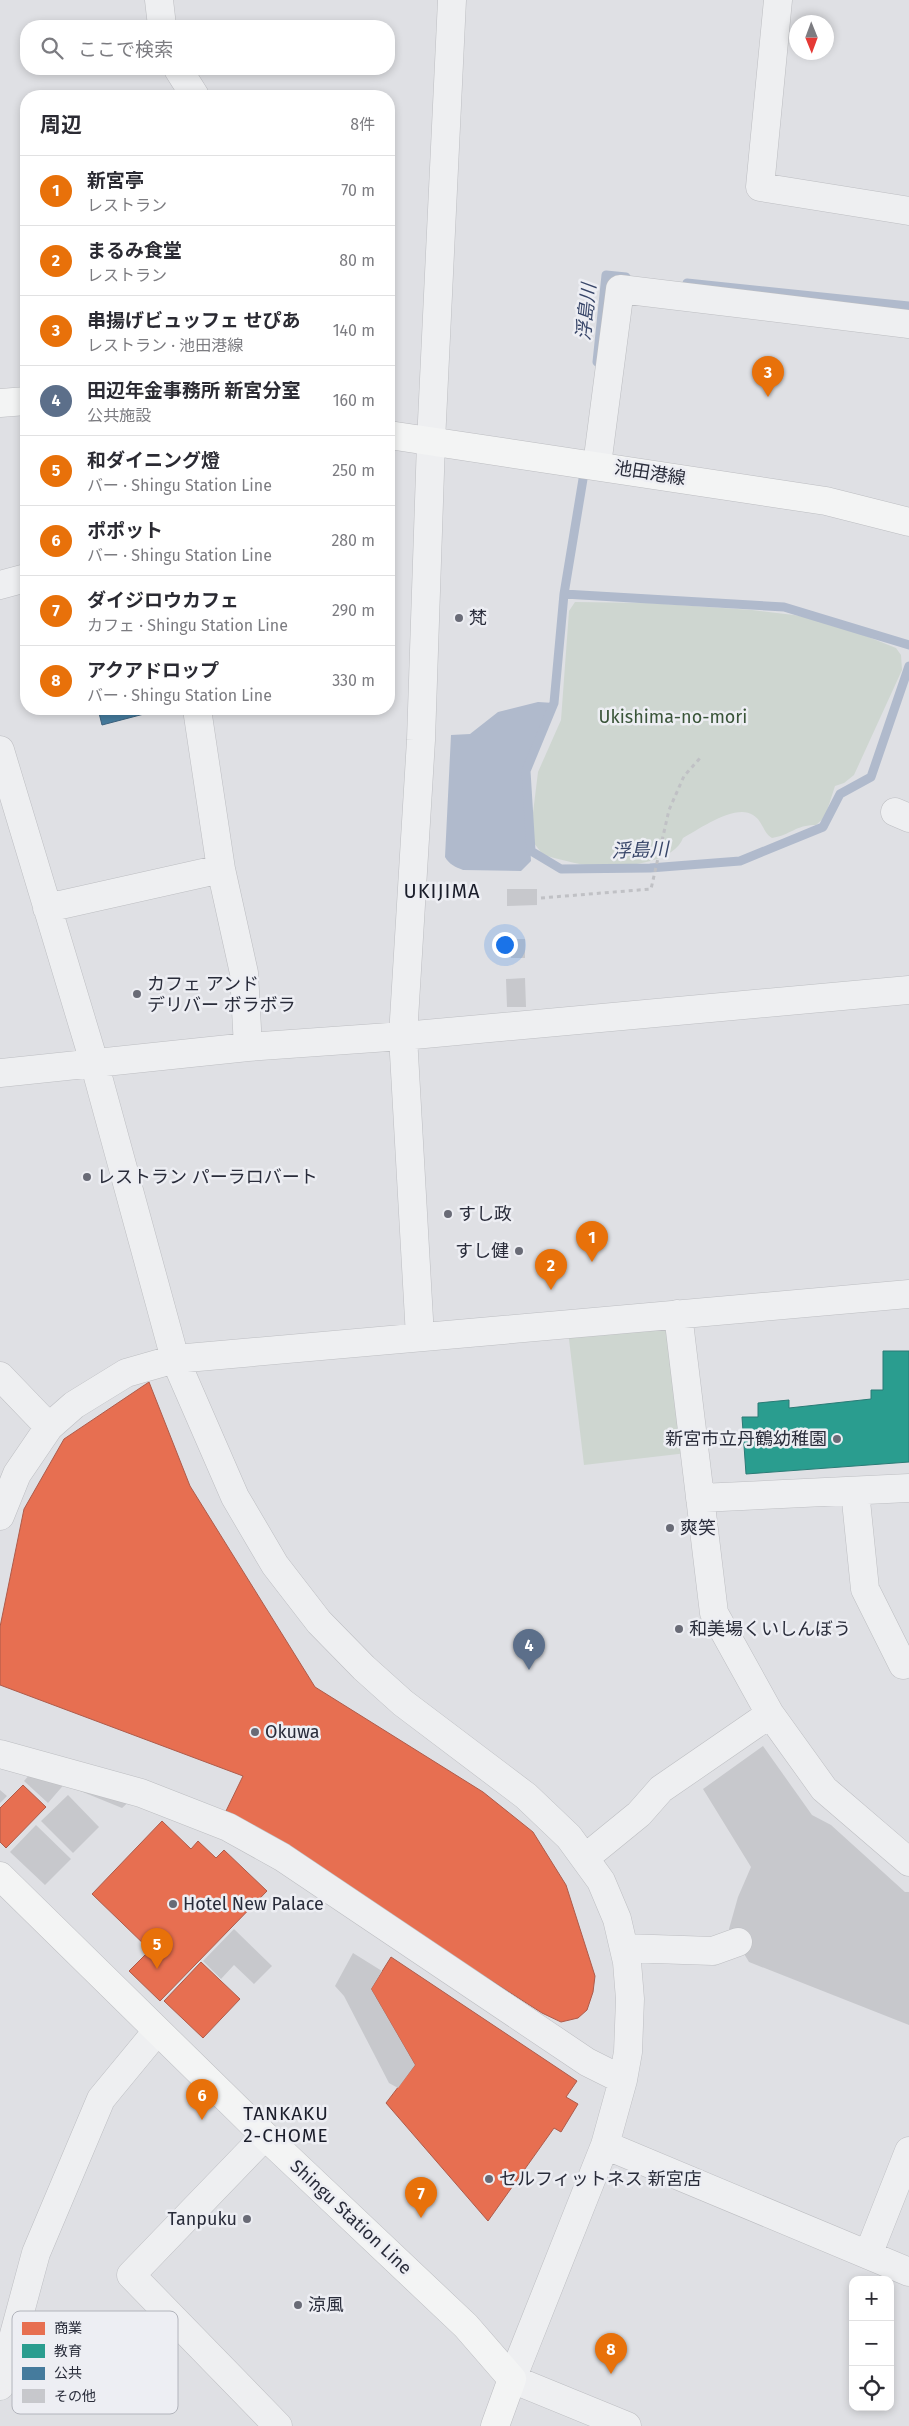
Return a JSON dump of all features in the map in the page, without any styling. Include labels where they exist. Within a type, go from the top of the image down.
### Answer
[{"type":"main road","points":[[0,403],[20,401]]},
{"type":"main road","name":"池田港線","points":[[395,436],[826,501],[909,522]]},
{"type":"main road","name":"Shingu Station Line","points":[[0,1876],[265,2136],[466,2326],[512,2379]]},
{"type":"main road","points":[[495,2426],[512,2379]]},
{"type":"street","points":[[159,0],[161,20]]},
{"type":"street","points":[[420,1337],[403,1036],[421,740],[431,442],[452,0]]},
{"type":"street","points":[[778,0],[760,187],[909,211]]},
{"type":"street","points":[[182,75],[191,90]]},
{"type":"street","points":[[597,465],[620,289],[909,324]]},
{"type":"street","points":[[0,585],[20,580]]},
{"type":"street","points":[[198,715],[221,869],[244,973],[248,1047]]},
{"type":"street","points":[[0,750],[9,815],[47,908],[94,1062],[175,1359],[235,1498],[275,1565],[319,1622],[364,1668],[404,1703],[526,1796],[569,1837],[601,1881],[617,1920],[624,1948],[630,1999],[628,2052],[623,2080],[605,2146],[512,2379],[627,2426]]},
{"type":"street","points":[[47,908],[221,869]]},
{"type":"street","points":[[0,1073],[248,1047],[403,1036],[909,990]]},
{"type":"street","points":[[0,1516],[17,1474],[49,1427],[74,1406],[126,1373],[175,1359],[909,1294]]},
{"type":"street","points":[[678,1314],[714,1613],[770,1714],[824,1789],[909,1862]]},
{"type":"street","points":[[0,1376],[49,1427]]},
{"type":"street","points":[[700,1498],[909,1488]]},
{"type":"street","points":[[855,1491],[865,1589],[903,1665]]},
{"type":"street","points":[[586,1858],[639,1814],[662,1789],[770,1714]]},
{"type":"street","points":[[0,1754],[141,1793],[228,1827],[282,1857],[587,2062],[623,2080]]},
{"type":"street","points":[[624,1948],[713,1951],[738,1942]]},
{"type":"street","points":[[20,2311],[36,2253],[101,2098],[157,2031]]},
{"type":"street","points":[[166,2311],[131,2275],[265,2136]]},
{"type":"street","points":[[605,2146],[909,2272]]},
{"type":"street","points":[[868,2255],[909,2151]]},
{"type":"street","points":[[178,2323],[278,2426]]},
{"type":"street","points":[[0,2386],[12,2342]]},
{"type":"path","points":[[540,898],[651,888],[669,810],[684,776],[701,757]]},
{"type":"green space","name":"Ukishima-no-mori","points":[[575,602],[649,603],[752,610],[831,622],[896,648],[901,655],[902,670],[854,775],[844,783],[835,786],[825,817],[816,825],[798,828],[784,835],[772,838],[753,815],[746,812],[737,812],[698,829],[683,838],[677,847],[668,854],[656,859],[643,863],[615,866],[580,864],[543,855],[534,843],[532,821],[538,772],[561,720],[569,611]]},
{"type":"green space","points":[[673,1320],[687,1453],[584,1465],[568,1331]]},
{"type":"water","points":[[538,702],[554,703],[526,771],[531,861],[521,871],[463,870],[457,868],[445,857],[451,735],[470,734],[498,712]]},
{"type":"building: 商業","name":"Okuwa","points":[[149,1382],[190,1486],[315,1687],[483,1792],[533,1832],[566,1885],[595,1976],[593,1992],[587,2010],[578,2018],[561,2022],[542,2013],[226,1811],[243,1776],[0,1685],[0,1627],[24,1509],[64,1439]]},
{"type":"building: 商業","points":[[23,1785],[46,1807],[6,1848],[0,1842],[0,1808]]},
{"type":"building: 商業","points":[[162,1821],[191,1849],[198,1841],[216,1858],[224,1850],[267,1891],[160,2001],[129,1971],[150,1950],[92,1894]]},
{"type":"building: 商業","points":[[391,1957],[577,2081],[566,2097],[578,2104],[561,2132],[554,2128],[488,2221],[386,2103],[415,2065],[371,1989]]},
{"type":"building: 商業","points":[[201,1962],[240,1999],[203,2038],[164,2001]]},
{"type":"building: 教育","points":[[883,1351],[909,1351],[909,1462],[746,1474],[742,1417],[758,1417],[758,1403],[789,1400],[789,1408],[871,1399],[871,1390],[883,1390]]},
{"type":"building: 公共","points":[[100,715],[140,715],[102,725]]},
{"type":"building: その他","points":[[507,889],[537,889],[537,905],[507,906]]},
{"type":"building: その他","points":[[510,939],[525,939],[525,958],[511,958]]},
{"type":"building: その他","points":[[525,978],[526,1007],[507,1007],[506,979]]},
{"type":"building: その他","points":[[763,1746],[812,1815],[831,1825],[905,1892],[909,1892],[909,2025],[749,1962],[729,1929],[738,1897],[751,1867],[703,1789]]},
{"type":"building: その他","points":[[31,1773],[67,1781],[48,1803],[24,1781]]},
{"type":"building: その他","points":[[68,1786],[132,1799],[122,1808]]},
{"type":"building: その他","points":[[0,1790],[7,1796],[0,1803]]},
{"type":"building: その他","points":[[68,1795],[99,1827],[73,1853],[41,1821]]},
{"type":"building: その他","points":[[36,1825],[71,1859],[45,1885],[10,1852]]},
{"type":"building: その他","points":[[234,1929],[272,1966],[254,1984],[234,1965],[221,1979],[203,1961]]},
{"type":"building: その他","points":[[353,1953],[382,1971],[371,1989],[415,2065],[398,2088],[389,2083],[344,1996],[335,1986]]},
{"type":"waterway","name":"浮島川","points":[[597,362],[606,275],[626,277]]},
{"type":"waterway","name":"浮島川","points":[[687,283],[909,306]]},
{"type":"waterway","name":"浮島川","points":[[585,467],[564,594],[554,703],[526,771],[531,851],[561,869],[650,868],[740,861],[823,827],[840,794],[871,777],[909,666]]},
{"type":"waterway","name":"浮島川","points":[[564,594],[784,607],[909,645]]},
{"type":"place","name":"串揚げビュッフェ せぴあ","points":[[768,397]]},
{"type":"place","name":"梵","points":[[459,618]]},
{"type":"place","name":"カフェ アンド デリバー ボラボラ","points":[[137,994]]},
{"type":"place","name":"レストラン パーラロバート","points":[[87,1177]]},
{"type":"place","name":"すし政","points":[[448,1214]]},
{"type":"place","name":"すし健","points":[[519,1251]]},
{"type":"place","name":"新宮亭","points":[[592,1262]]},
{"type":"place","name":"まるみ食堂","points":[[551,1290]]},
{"type":"place","name":"新宮市立丹鶴幼稚園","points":[[837,1439]]},
{"type":"place","name":"爽笑","points":[[670,1528]]},
{"type":"place","name":"和美場くいしんぼう","points":[[679,1629]]},
{"type":"place","name":"田辺年金事務所 新宮分室","points":[[529,1670]]},
{"type":"place","name":"Okuwa","points":[[255,1732]]},
{"type":"place","name":"Hotel New Palace","points":[[173,1904]]},
{"type":"place","name":"和ダイニング燈","points":[[157,1969]]},
{"type":"place","name":"ポポット","points":[[202,2120]]},
{"type":"place","name":"セルフィットネス 新宮店","points":[[489,2179]]},
{"type":"place","name":"ダイジロウカフェ","points":[[421,2218]]},
{"type":"place","name":"Tanpuku","points":[[247,2219]]},
{"type":"place","name":"涼風","points":[[298,2305]]},
{"type":"place","name":"アクアドロップ","points":[[611,2374]]},
{"type":"district","name":"UKIJIMA","points":[[442,891]]},
{"type":"district","name":"TANKAKU 2-CHOME","points":[[286,2124]]}]
